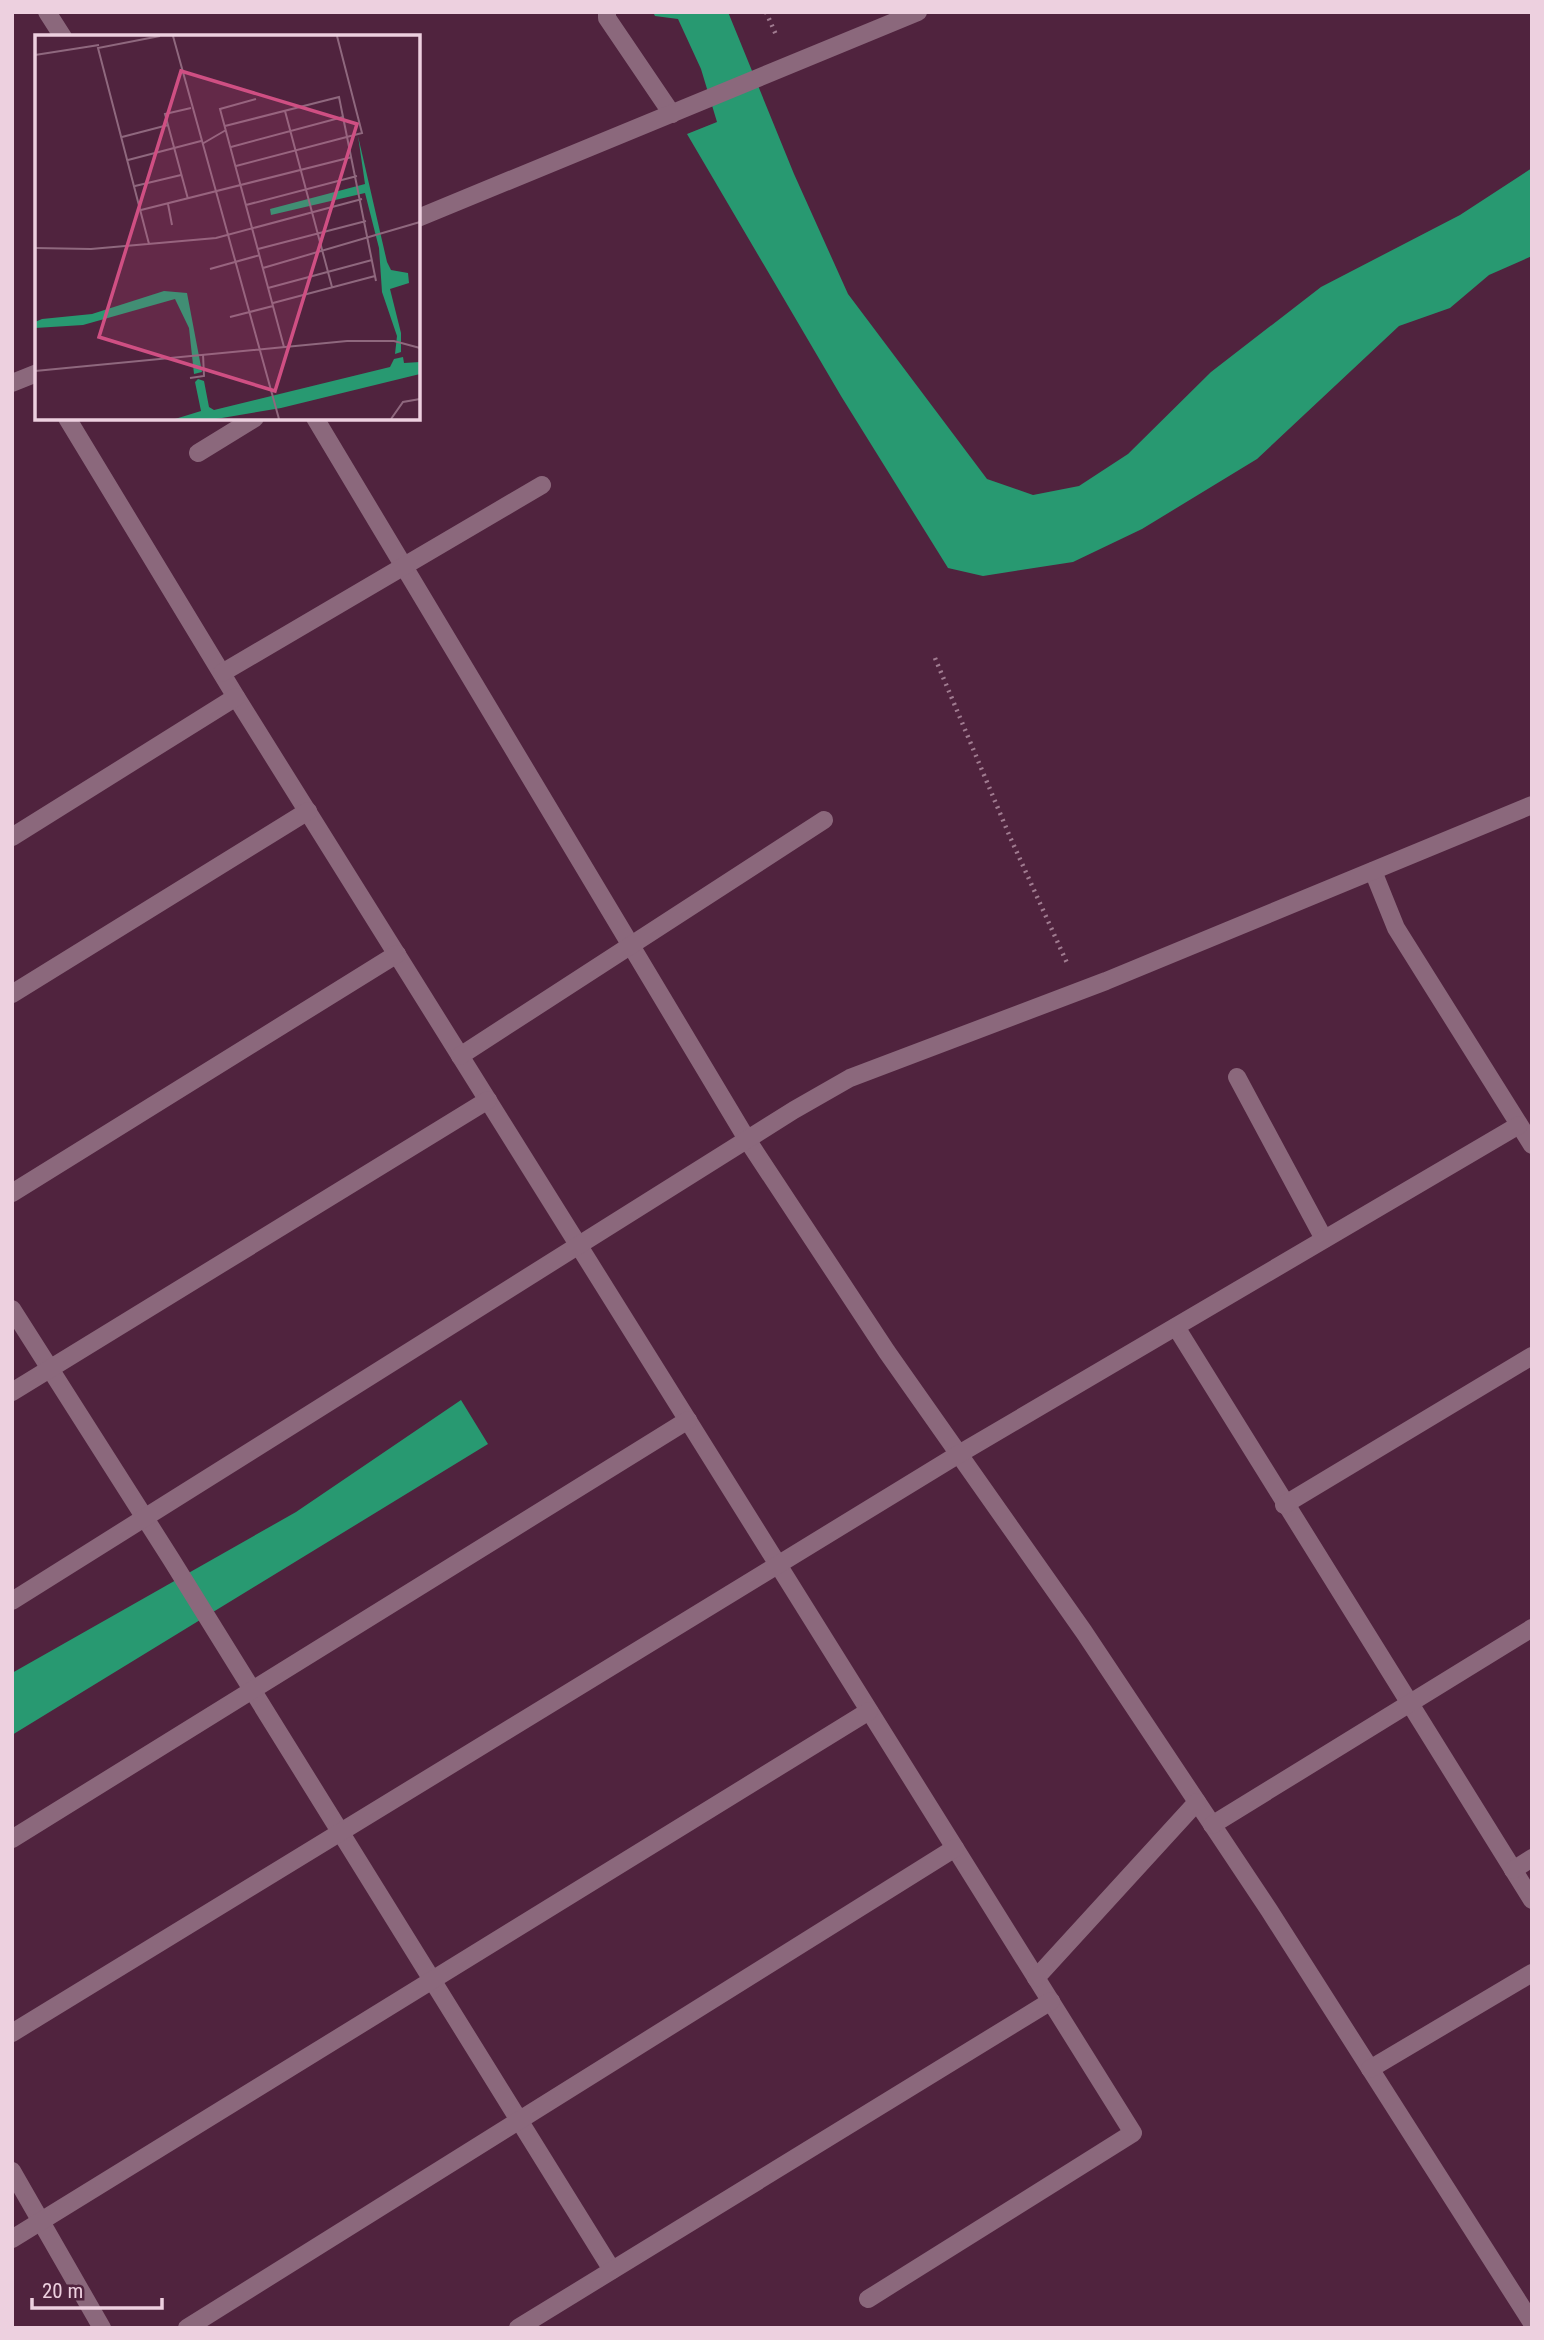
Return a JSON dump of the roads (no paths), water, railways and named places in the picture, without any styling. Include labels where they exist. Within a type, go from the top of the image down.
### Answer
[{"type":"street","points":[[47,12],[62,35]]},
{"type":"street","points":[[607,12],[607,19],[672,114]]},
{"type":"street","points":[[420,217],[918,12]]},
{"type":"street","points":[[12,383],[35,374]]},
{"type":"street","points":[[68,420],[236,697],[1133,2133],[868,2300]]},
{"type":"street","points":[[198,453],[252,420]]},
{"type":"street","points":[[316,420],[748,1141],[887,1352],[1084,1632],[1197,1802],[1532,2323]]},
{"type":"street","points":[[222,673],[542,485]]},
{"type":"street","points":[[12,837],[236,697]]},
{"type":"street","points":[[12,1601],[794,1110],[850,1078],[1080,990],[1532,805]]},
{"type":"street","points":[[12,994],[307,811]]},
{"type":"street","points":[[460,1056],[824,820]]},
{"type":"street","points":[[1373,871],[1396,928],[1532,1145]]},
{"type":"street","points":[[12,1193],[397,954]]},
{"type":"street","points":[[1237,1077],[1324,1239]]},
{"type":"street","points":[[12,1392],[488,1100]]},
{"type":"street","points":[[12,2034],[959,1454],[1519,1125]]},
{"type":"street","points":[[12,1309],[172,1559],[251,1691],[612,2270]]},
{"type":"street","points":[[1176,1326],[1284,1505],[1532,1900]]},
{"type":"street","points":[[1284,1505],[1532,1356]]},
{"type":"street","points":[[12,1839],[688,1420]]},
{"type":"street","points":[[1212,1825],[1532,1628]]},
{"type":"street","points":[[12,2239],[869,1711]]},
{"type":"street","points":[[1036,1978],[1197,1802]]},
{"type":"street","points":[[187,2328],[955,1848]]},
{"type":"street","points":[[1513,1870],[1532,1858]]},
{"type":"street","points":[[1370,2069],[1532,1973]]},
{"type":"street","points":[[518,2328],[1051,2001]]},
{"type":"street","points":[[12,2171],[102,2328]]}]
